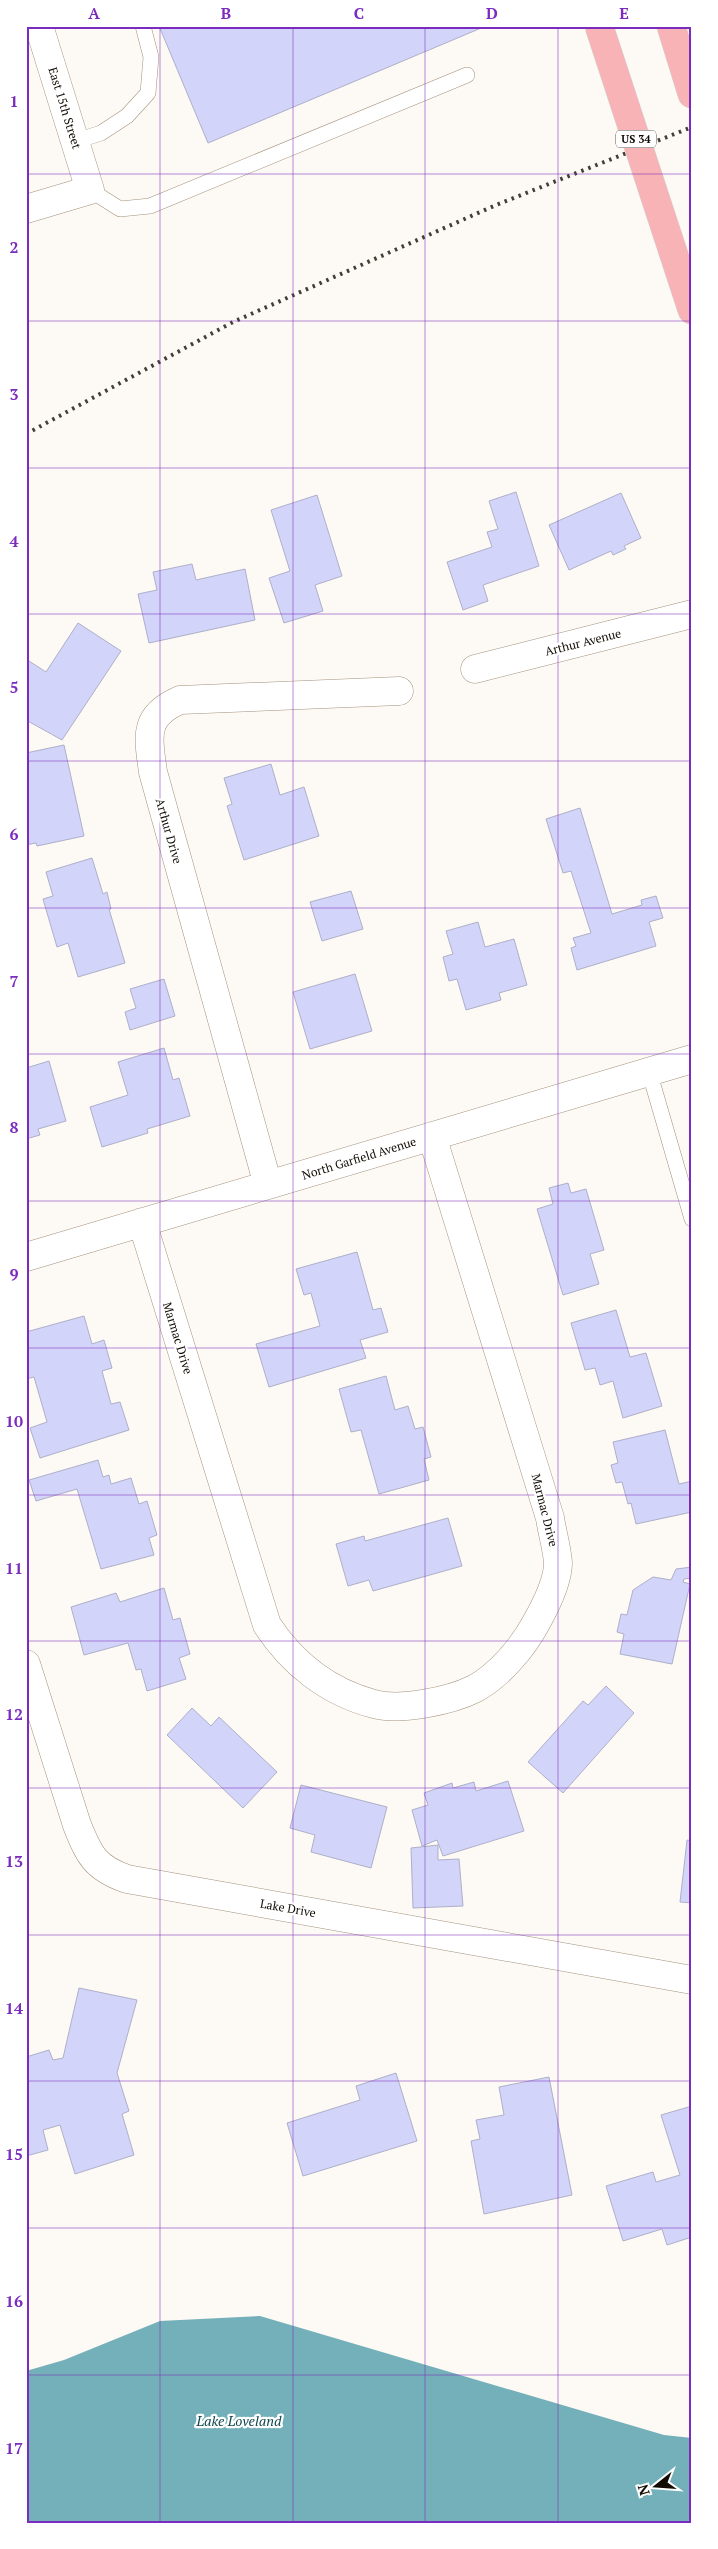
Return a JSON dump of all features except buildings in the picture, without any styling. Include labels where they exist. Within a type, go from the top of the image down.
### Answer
[{"type":"highway","name":"US 34","points":[[599,26],[692,310]]},
{"type":"highway","points":[[671,26],[692,94]]},
{"type":"street","name":"East 15th Street","points":[[39,26],[90,190]]},
{"type":"street","points":[[26,209],[90,190]]},
{"type":"street","name":"Arthur Avenue","points":[[475,669],[692,614]]},
{"type":"street","name":"Arthur Drive","points":[[268,1185],[153,772],[148,734],[152,723],[164,707],[180,700],[399,691]]},
{"type":"street","name":"North Garfield Avenue","points":[[26,1257],[692,1059]]},
{"type":"street","name":"Marmac Drive","points":[[142,1222],[266,1625],[282,1648],[303,1669],[336,1689],[375,1704],[405,1706],[443,1699],[474,1689],[503,1666],[529,1636],[548,1601],[558,1564],[550,1518],[432,1136]]},
{"type":"street","name":"Lake Drive","points":[[26,1664],[80,1832],[86,1847],[108,1872],[127,1879],[692,1980]]},
{"type":"lane","points":[[76,141],[101,133],[127,116],[148,93],[151,57],[144,26]]},
{"type":"lane","points":[[90,190],[120,209],[150,206],[467,75]]},
{"type":"lane","points":[[650,1071],[692,1219]]},
{"type":"water","name":"Lake Loveland","points":[[260,2316],[664,2435],[692,2438],[692,2523],[26,2523],[26,2371],[64,2360],[160,2321]]},
{"type":"railway","points":[[26,434],[233,322],[496,205],[692,127]]}]
